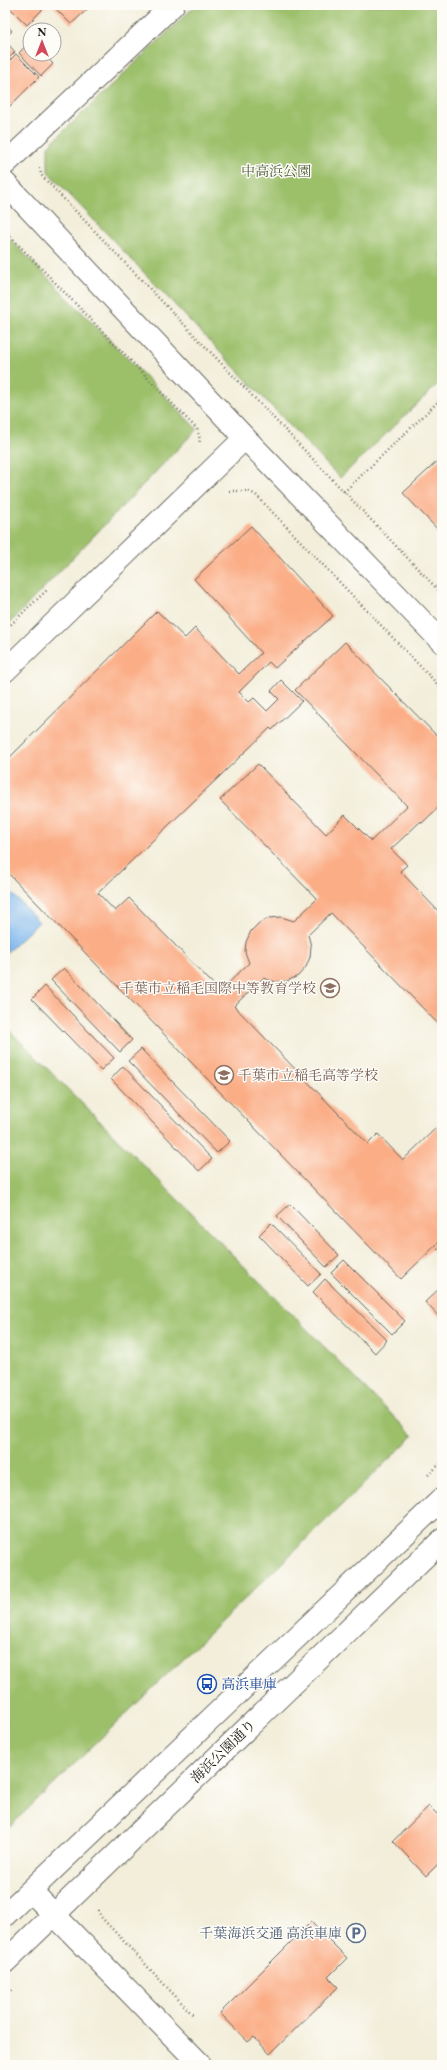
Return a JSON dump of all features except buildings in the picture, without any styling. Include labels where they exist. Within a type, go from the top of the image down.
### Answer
[{"type":"street","points":[[5,164],[173,5]]},
{"type":"street","points":[[5,183],[245,438],[442,642]]},
{"type":"street","points":[[5,671],[245,438]]},
{"type":"street","points":[[5,1915],[442,1499]]},
{"type":"street","name":"海浜公園通り","points":[[5,1962],[442,1540]]},
{"type":"street","points":[[31,1891],[199,2063]]},
{"type":"path","points":[[40,168],[41,175],[442,594]]},
{"type":"path","points":[[5,230],[197,430],[200,439],[198,446]]},
{"type":"path","points":[[344,492],[442,398]]},
{"type":"path","points":[[225,491],[248,491],[256,495],[442,689]]},
{"type":"path","points":[[5,630],[50,587]]},
{"type":"path","points":[[435,1246],[442,1254]]},
{"type":"path","points":[[101,1904],[98,1908],[101,1917],[194,2016]]},
{"type":"green space","name":"中高浜公園","points":[[196,5],[442,5],[442,380],[340,478],[48,172],[48,146]]},
{"type":"green space","points":[[5,234],[197,429],[5,628]]},
{"type":"green space","points":[[5,1026],[413,1436],[5,1831]]},
{"type":"water","points":[[5,886],[39,922],[5,954]]},
{"type":"place","name":"千葉市立稲毛国際中等教育学校","points":[[330,988]]},
{"type":"place","name":"千葉市立稲毛高等学校","points":[[224,1075]]},
{"type":"place","name":"高浜車庫","points":[[207,1684]]},
{"type":"place","name":"千葉海浜交通 高浜車庫","points":[[356,1933]]}]
